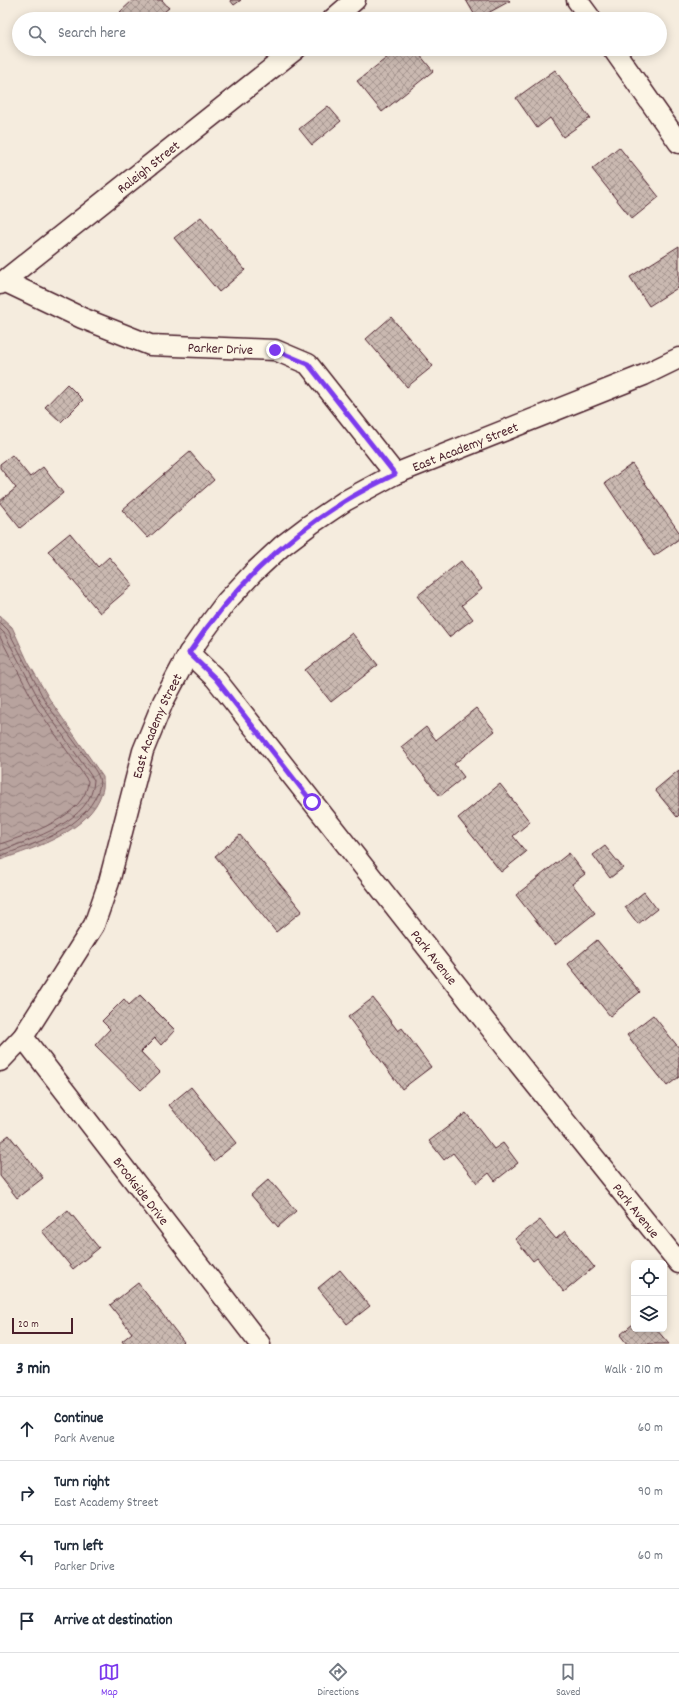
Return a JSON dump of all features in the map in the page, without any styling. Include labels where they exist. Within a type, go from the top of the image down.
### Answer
[{"type":"street","points":[[341,12],[355,0]]},
{"type":"street","points":[[577,0],[586,12]]},
{"type":"street","name":"Raleigh Street","points":[[2,283],[287,56]]},
{"type":"street","points":[[618,56],[679,143]]},
{"type":"street","name":"Parker Drive","points":[[2,283],[82,318],[150,345],[275,350],[308,364],[395,474]]},
{"type":"street","name":"East Academy Street","points":[[0,1061],[24,1037],[94,925],[108,882],[143,751],[162,702],[189,653],[226,602],[253,573],[282,546],[345,501],[395,474],[644,375],[679,358]]},
{"type":"street","name":"Park Avenue","points":[[189,653],[215,678],[502,1043],[679,1262]]},
{"type":"street","name":"Brookside Drive","points":[[24,1037],[260,1344]]},
{"type":"water","points":[[0,616],[12,627],[28,662],[50,700],[103,777],[103,788],[96,806],[74,827],[60,836],[29,850],[0,860]]},
{"type":"building","points":[[133,0],[162,0],[169,8],[164,12],[120,12]]},
{"type":"building","points":[[230,0],[241,0],[234,5]]},
{"type":"building","points":[[466,0],[510,1],[490,12],[473,12]]},
{"type":"building","points":[[389,56],[421,56],[433,71],[382,112],[357,81]]},
{"type":"building","points":[[555,70],[590,118],[563,137],[550,118],[537,128],[516,98]]},
{"type":"building","points":[[328,106],[341,121],[312,145],[299,129]]},
{"type":"building","points":[[619,147],[659,197],[632,219],[592,169]]},
{"type":"building","points":[[201,217],[245,270],[219,292],[174,238]]},
{"type":"building","points":[[679,246],[679,287],[649,306],[630,277]]},
{"type":"building","points":[[391,317],[433,366],[407,387],[366,339]]},
{"type":"building","points":[[67,384],[83,400],[61,422],[45,407]]},
{"type":"building","points":[[190,452],[214,480],[148,538],[122,510]]},
{"type":"building","points":[[12,455],[30,477],[43,467],[63,493],[20,528],[0,503],[0,501],[16,488],[0,468],[0,464]]},
{"type":"building","points":[[632,464],[679,532],[679,539],[654,556],[605,483]]},
{"type":"building","points":[[70,533],[98,567],[109,557],[133,585],[100,613],[48,551]]},
{"type":"building","points":[[461,561],[482,589],[462,605],[473,619],[449,637],[417,596]]},
{"type":"building","points":[[352,633],[378,665],[331,702],[305,670]]},
{"type":"building","points":[[476,708],[495,731],[454,764],[464,777],[440,796],[401,747],[426,727],[436,740]]},
{"type":"building","points":[[679,770],[679,815],[677,817],[655,790]]},
{"type":"building","points":[[500,784],[530,822],[513,836],[526,852],[501,872],[458,818]]},
{"type":"building","points":[[240,835],[302,911],[276,932],[215,856]]},
{"type":"building","points":[[605,846],[623,868],[610,878],[593,855]]},
{"type":"building","points":[[569,853],[585,874],[572,884],[595,913],[555,945],[516,895]]},
{"type":"building","points":[[644,892],[657,909],[638,924],[625,907]]},
{"type":"building","points":[[597,940],[640,992],[610,1016],[568,964]]},
{"type":"building","points":[[140,995],[175,1030],[161,1045],[155,1038],[141,1052],[160,1072],[141,1090],[95,1045],[110,1029],[102,1021],[124,999],[129,1005]]},
{"type":"building","points":[[373,998],[398,1031],[402,1028],[431,1067],[402,1089],[348,1017]]},
{"type":"building","points":[[653,1015],[679,1048],[679,1077],[667,1086],[627,1035]]},
{"type":"building","points":[[191,1087],[236,1143],[214,1161],[169,1105]]},
{"type":"building","points":[[466,1113],[494,1149],[503,1143],[518,1163],[495,1181],[489,1173],[477,1183],[453,1153],[444,1160],[429,1141]]},
{"type":"building","points":[[9,1135],[43,1178],[17,1198],[0,1176],[0,1142]]},
{"type":"building","points":[[269,1179],[296,1211],[278,1227],[251,1195]]},
{"type":"building","points":[[68,1210],[99,1248],[73,1269],[42,1231]]},
{"type":"building","points":[[540,1220],[556,1239],[565,1231],[594,1267],[564,1292],[537,1258],[533,1261],[515,1239]]},
{"type":"building","points":[[340,1270],[370,1306],[347,1324],[318,1288]]},
{"type":"building","points":[[138,1283],[184,1342],[182,1344],[124,1344],[122,1341],[132,1333],[110,1305]]},
{"type":"building","points":[[631,1326],[631,1332],[659,1332],[669,1344],[627,1344],[620,1335]]},
{"type":"route","points":[[275,350],[308,364],[395,474],[345,501],[282,546],[253,573],[226,602],[202,633],[189,653],[215,678],[312,802]]}]
